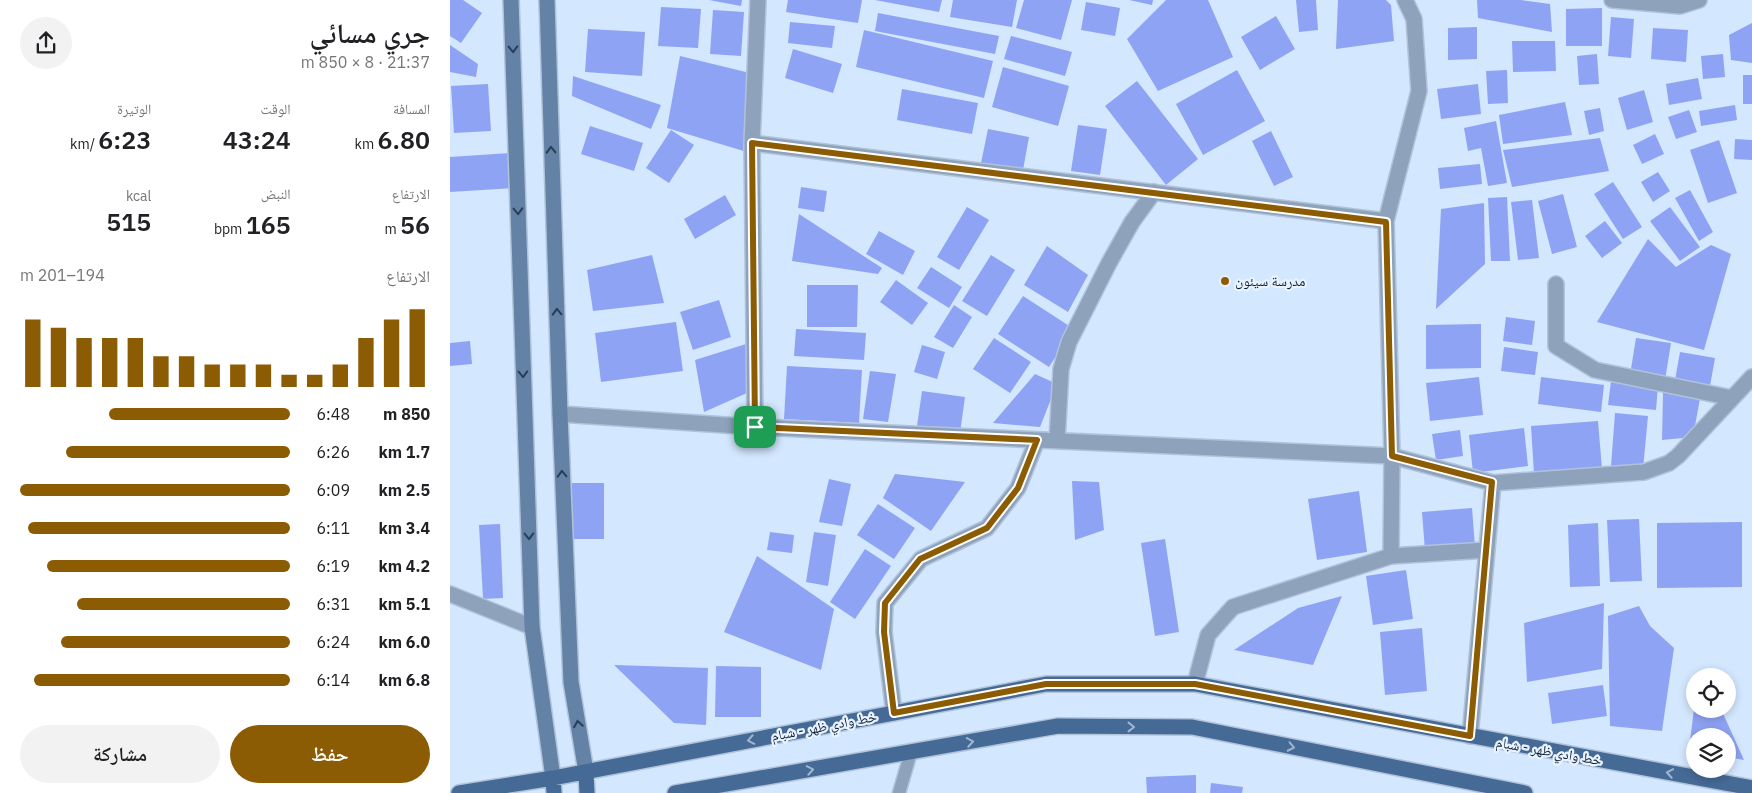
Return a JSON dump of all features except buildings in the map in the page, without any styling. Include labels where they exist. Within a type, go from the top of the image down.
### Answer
[{"type":"main road","name":"خط وادي ظهر - شبام","points":[[459,793],[554,786],[586,772],[1046,684],[1195,684],[1752,788]]},
{"type":"main road","points":[[676,793],[1058,726],[1192,727],[1524,793]]},
{"type":"main road","points":[[586,772],[588,793]]},
{"type":"street","points":[[511,0],[532,627],[554,786]]},
{"type":"street","points":[[546,0],[571,682],[586,772]]},
{"type":"street","points":[[755,427],[752,143],[758,0]]},
{"type":"street","points":[[1391,556],[1392,456],[1386,222],[1419,91],[1414,19],[1405,0]]},
{"type":"street","points":[[1612,0],[1680,6],[1699,0]]},
{"type":"street","points":[[752,143],[1386,222]]},
{"type":"street","points":[[1057,441],[1061,369],[1069,342],[1108,263],[1132,222],[1154,192]]},
{"type":"street","points":[[1556,284],[1556,346],[1595,370],[1732,398]]},
{"type":"street","points":[[560,414],[755,427],[1392,456],[1492,482],[1644,472],[1659,468],[1678,456],[1752,377]]},
{"type":"street","points":[[894,713],[884,632],[885,603],[920,559],[987,528],[1018,488],[1037,440]]},
{"type":"street","points":[[1470,736],[1492,482]]},
{"type":"street","points":[[1195,684],[1208,635],[1233,607],[1391,556],[1487,550]]},
{"type":"street","points":[[450,594],[532,627]]},
{"type":"lane","points":[[899,793],[911,752]]},
{"type":"place","name":"مدرسة سيئون","points":[[1225,281]]},
{"type":"route","points":[[752,143],[1386,222],[1392,456],[1492,482],[1470,736],[1195,684],[1046,684],[894,713],[884,632],[885,603],[920,559],[987,528],[1018,488],[1037,440],[755,427],[752,143]]}]
